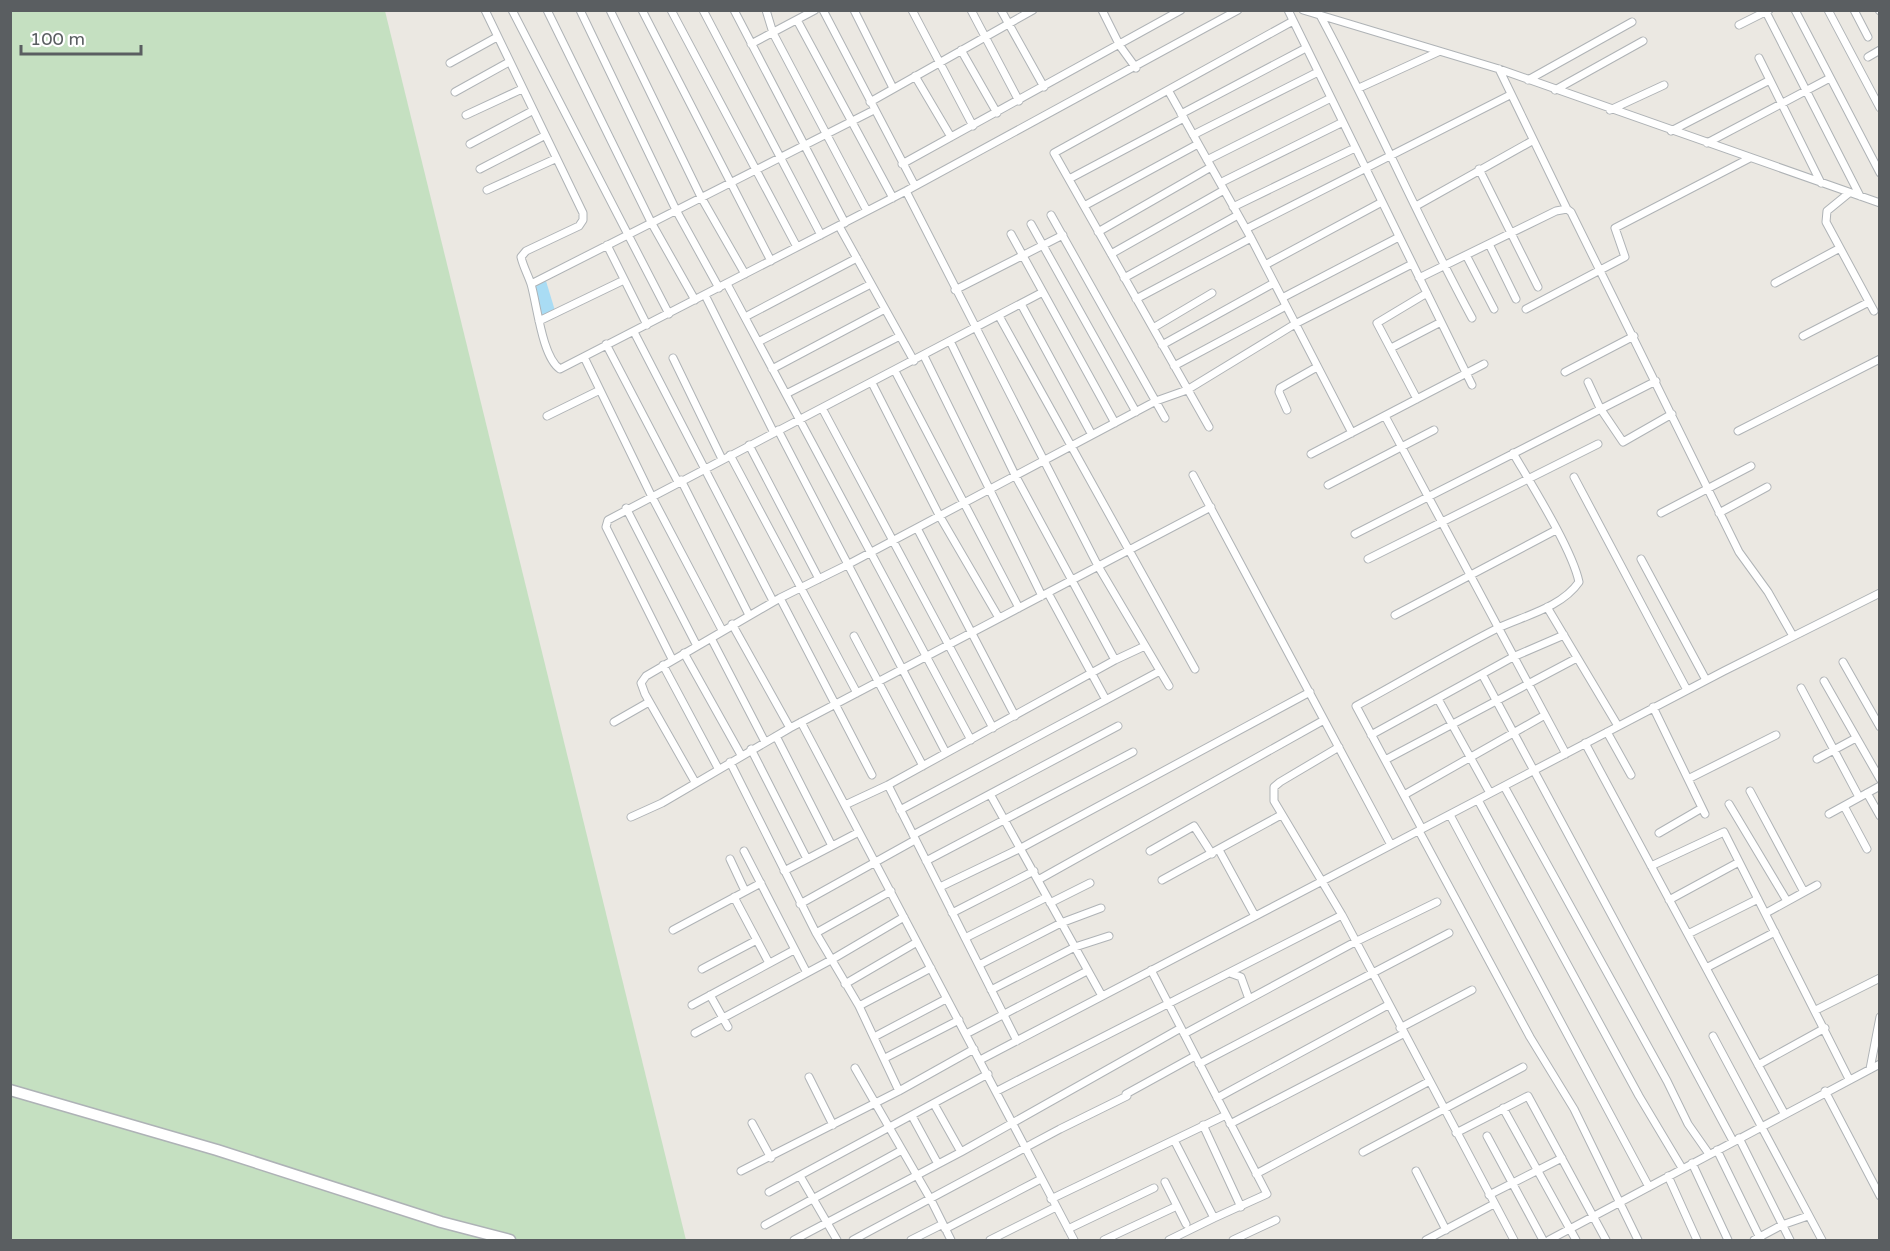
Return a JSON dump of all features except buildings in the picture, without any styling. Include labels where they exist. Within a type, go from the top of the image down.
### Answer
[{"type":"street","points":[[485,10],[583,213],[583,220],[567,233],[536,246],[522,254],[521,259],[531,284],[539,321],[558,368],[566,368],[606,345],[893,198],[1136,68],[1238,10]]},
{"type":"street","points":[[512,10],[669,314]]},
{"type":"street","points":[[547,10],[651,222],[695,300]]},
{"type":"street","points":[[580,10],[676,210],[745,317],[971,740]]},
{"type":"street","points":[[610,10],[701,197],[745,274]]},
{"type":"street","points":[[642,10],[771,261]]},
{"type":"street","points":[[671,10],[797,247]]},
{"type":"street","points":[[703,10],[821,235]]},
{"type":"street","points":[[734,10],[804,146],[857,258],[914,361]]},
{"type":"street","points":[[766,10],[773,33],[867,211]]},
{"type":"street","points":[[751,44],[815,10]]},
{"type":"street","points":[[822,10],[915,186]]},
{"type":"street","points":[[854,10],[893,88]]},
{"type":"street","points":[[912,10],[972,126]]},
{"type":"street","points":[[971,10],[1019,101]]},
{"type":"street","points":[[1001,10],[1044,87]]},
{"type":"street","points":[[1102,10],[1120,46],[1136,68]]},
{"type":"street","points":[[902,164],[1120,46],[1181,10]]},
{"type":"street","points":[[1288,10],[1472,385]]},
{"type":"street","points":[[1303,10],[1499,69],[1880,203]]},
{"type":"street","points":[[1795,10],[1880,173]]},
{"type":"street","points":[[1828,10],[1880,108]]},
{"type":"street","points":[[1854,10],[1868,37]]},
{"type":"street","points":[[870,102],[1032,11]]},
{"type":"street","points":[[1739,26],[1767,11],[1860,196]]},
{"type":"street","points":[[1320,15],[1359,88],[1444,266],[1472,318]]},
{"type":"street","points":[[797,20],[893,198]]},
{"type":"street","points":[[1209,427],[1054,153],[1293,21]]},
{"type":"street","points":[[1528,80],[1632,22]]},
{"type":"street","points":[[450,63],[497,37]]},
{"type":"street","points":[[1556,90],[1643,41]]},
{"type":"street","points":[[1069,179],[1306,48]]},
{"type":"street","points":[[961,50],[997,113]]},
{"type":"street","points":[[1868,57],[1880,50]]},
{"type":"street","points":[[1359,88],[1438,52]]},
{"type":"street","points":[[1759,58],[1821,183]]},
{"type":"street","points":[[455,92],[509,62]]},
{"type":"street","points":[[1499,69],[1532,141],[1567,209],[1578,224],[1634,336],[1719,513],[1748,568],[1768,592],[1793,636]]},
{"type":"street","points":[[1193,135],[1318,72]]},
{"type":"street","points":[[915,76],[951,137]]},
{"type":"street","points":[[1707,143],[1830,78]]},
{"type":"street","points":[[1671,131],[1770,80]]},
{"type":"street","points":[[1611,110],[1664,85]]},
{"type":"street","points":[[466,115],[522,89]]},
{"type":"street","points":[[1168,90],[1251,238],[1352,433]]},
{"type":"street","points":[[1246,229],[1366,170],[1510,94]]},
{"type":"street","points":[[1207,160],[1331,98]]},
{"type":"street","points":[[531,284],[874,110]]},
{"type":"street","points":[[470,144],[532,111]]},
{"type":"street","points":[[1220,183],[1343,122]]},
{"type":"street","points":[[480,169],[544,136]]},
{"type":"street","points":[[1416,206],[1532,141]]},
{"type":"street","points":[[1084,206],[1198,144]]},
{"type":"street","points":[[1233,207],[1355,148]]},
{"type":"street","points":[[1526,309],[1601,270],[1626,254],[1615,228],[1750,158]]},
{"type":"street","points":[[487,190],[555,159]]},
{"type":"street","points":[[1098,232],[1211,167]]},
{"type":"street","points":[[1479,169],[1538,287]]},
{"type":"street","points":[[1111,254],[1224,190]]},
{"type":"street","points":[[906,191],[1098,566],[1169,686]]},
{"type":"street","points":[[1850,193],[1834,203],[1826,216],[1840,248],[1874,310]]},
{"type":"street","points":[[1265,265],[1382,202]]},
{"type":"street","points":[[1419,278],[1556,211],[1567,209]]},
{"type":"street","points":[[1052,215],[1165,418]]},
{"type":"street","points":[[1124,278],[1238,215]]},
{"type":"street","points":[[1031,224],[1136,412]]},
{"type":"street","points":[[1011,234],[1041,293],[1115,423]]},
{"type":"street","points":[[955,290],[1063,234]]},
{"type":"street","points":[[1282,298],[1399,237]]},
{"type":"street","points":[[1136,299],[1251,238]]},
{"type":"street","points":[[1490,244],[1516,299]]},
{"type":"street","points":[[607,245],[647,325]]},
{"type":"street","points":[[1775,284],[1840,248]]},
{"type":"street","points":[[1466,255],[1494,309]]},
{"type":"street","points":[[745,317],[857,258]]},
{"type":"street","points":[[695,782],[649,702],[642,680],[672,659],[776,600],[870,553],[892,539],[917,528],[990,487],[1156,401],[1188,390],[1295,324],[1412,264]]},
{"type":"street","points":[[539,321],[624,280]]},
{"type":"street","points":[[1162,345],[1274,283]]},
{"type":"street","points":[[758,342],[871,284]]},
{"type":"street","points":[[672,659],[606,527],[608,520],[626,508],[977,329],[1041,293]]},
{"type":"street","points":[[1153,328],[1212,293]]},
{"type":"street","points":[[1417,399],[1377,322],[1427,293]]},
{"type":"street","points":[[705,295],[946,753]]},
{"type":"street","points":[[1803,336],[1869,302]]},
{"type":"street","points":[[1022,304],[1092,435]]},
{"type":"street","points":[[1174,366],[1286,306]]},
{"type":"street","points":[[772,369],[885,309]]},
{"type":"street","points":[[999,316],[1195,669]]},
{"type":"street","points":[[1390,348],[1441,322]]},
{"type":"street","points":[[634,332],[703,469],[836,704],[872,775]]},
{"type":"street","points":[[786,394],[900,336]]},
{"type":"street","points":[[1564,372],[1634,336]]},
{"type":"street","points":[[951,342],[1015,475],[1115,660]]},
{"type":"street","points":[[606,345],[749,615]]},
{"type":"street","points":[[924,356],[1045,594],[1106,700]]},
{"type":"street","points":[[584,357],[651,495],[722,630]]},
{"type":"street","points":[[673,358],[722,459]]},
{"type":"street","points":[[1738,431],[1880,359]]},
{"type":"street","points":[[1311,454],[1484,364]]},
{"type":"street","points":[[1287,410],[1279,392],[1280,388],[1317,367]]},
{"type":"street","points":[[895,371],[1019,608]]},
{"type":"street","points":[[1355,534],[1656,381]]},
{"type":"street","points":[[872,382],[939,515],[999,618]]},
{"type":"street","points":[[1588,382],[1600,408],[1623,442],[1672,414]]},
{"type":"street","points":[[547,416],[600,390]]},
{"type":"street","points":[[822,408],[993,728]]},
{"type":"street","points":[[1385,416],[1566,753]]},
{"type":"street","points":[[1328,485],[1434,430]]},
{"type":"street","points":[[1368,559],[1598,444]]},
{"type":"street","points":[[749,445],[819,579]]},
{"type":"street","points":[[1513,453],[1556,530],[1577,572],[1578,582],[1573,590],[1547,607],[1498,629],[1356,706],[1530,1037],[1574,1109],[1638,1240]]},
{"type":"street","points":[[730,455],[857,693]]},
{"type":"street","points":[[1661,513],[1751,466]]},
{"type":"street","points":[[1193,475],[1391,845]]},
{"type":"street","points":[[1574,477],[1687,690]]},
{"type":"street","points":[[1719,513],[1767,487]]},
{"type":"street","points":[[631,817],[662,803],[741,754],[1211,507]]},
{"type":"street","points":[[626,508],[697,646]]},
{"type":"street","points":[[917,528],[1015,716]]},
{"type":"street","points":[[1395,615],[1556,530]]},
{"type":"street","points":[[1641,559],[1706,680]]},
{"type":"street","points":[[980,1060],[1653,707],[1880,593]]},
{"type":"street","points":[[1547,607],[1617,726]]},
{"type":"street","points":[[732,624],[790,728]]},
{"type":"street","points":[[1371,735],[1513,657],[1564,635]]},
{"type":"street","points":[[854,636],[923,766]]},
{"type":"street","points":[[711,638],[765,742]]},
{"type":"street","points":[[845,805],[888,785],[1115,660],[1146,646]]},
{"type":"street","points":[[684,653],[741,754]]},
{"type":"street","points":[[1384,760],[1527,682],[1577,658]]},
{"type":"street","points":[[1843,662],[1880,727]]},
{"type":"street","points":[[663,665],[718,768]]},
{"type":"street","points":[[900,810],[1160,672]]},
{"type":"street","points":[[1482,674],[1790,1240]]},
{"type":"street","points":[[1824,681],[1880,779]]},
{"type":"street","points":[[1801,688],[1834,750],[1863,795],[1880,816]]},
{"type":"street","points":[[940,888],[1021,848],[1310,692]]},
{"type":"street","points":[[1438,699],[1490,793]]},
{"type":"street","points":[[614,722],[649,702]]},
{"type":"street","points":[[1653,707],[1704,811],[1659,833]]},
{"type":"street","points":[[1404,795],[1545,715]]},
{"type":"street","points":[[1038,880],[1324,720]]},
{"type":"street","points":[[801,722],[1074,1240]]},
{"type":"street","points":[[801,904],[990,794],[1118,726]]},
{"type":"street","points":[[1607,732],[1631,776]]},
{"type":"street","points":[[1688,779],[1776,735]]},
{"type":"street","points":[[776,736],[832,846]]},
{"type":"street","points":[[1817,759],[1856,738]]},
{"type":"street","points":[[1585,743],[1784,1113]]},
{"type":"street","points":[[1339,747],[1274,787],[1274,801],[1342,915],[1428,1082],[1514,1240]]},
{"type":"street","points":[[751,749],[807,859]]},
{"type":"street","points":[[926,861],[1132,752]]},
{"type":"street","points":[[730,762],[816,933],[859,1006],[899,1091]]},
{"type":"street","points":[[888,785],[1017,1041]]},
{"type":"street","points":[[1504,786],[1688,1124],[1709,1154]]},
{"type":"street","points":[[1829,814],[1880,786]]},
{"type":"street","points":[[1750,791],[1804,892]]},
{"type":"street","points":[[990,794],[1006,819],[1102,996]]},
{"type":"street","points":[[1478,800],[1639,1096],[1682,1168]]},
{"type":"street","points":[[1729,804],[1787,901]]},
{"type":"street","points":[[1844,806],[1867,849]]},
{"type":"street","points":[[1450,814],[1649,1187]]},
{"type":"street","points":[[1162,880],[1281,815]]},
{"type":"street","points":[[1150,851],[1194,826],[1215,852],[1255,916]]},
{"type":"street","points":[[784,872],[859,832]]},
{"type":"street","points":[[1651,866],[1724,832],[1849,1079]]},
{"type":"street","points":[[744,851],[807,973]]},
{"type":"street","points":[[730,859],[745,891]]},
{"type":"street","points":[[1669,900],[1739,862]]},
{"type":"street","points":[[952,913],[1034,871]]},
{"type":"street","points":[[673,930],[761,883]]},
{"type":"street","points":[[965,938],[1090,883]]},
{"type":"street","points":[[1766,913],[1817,885]]},
{"type":"street","points":[[816,933],[891,891]]},
{"type":"street","points":[[734,897],[755,941],[769,963]]},
{"type":"street","points":[[1688,934],[1758,900]]},
{"type":"street","points":[[794,1240],[917,1176],[1013,1121],[1183,1031],[1250,999],[1355,942],[1437,902]]},
{"type":"street","points":[[979,965],[1061,923],[1101,908]]},
{"type":"street","points":[[997,1091],[1170,1005],[1342,915]]},
{"type":"street","points":[[696,1033],[831,960],[904,917]]},
{"type":"street","points":[[1706,968],[1775,932]]},
{"type":"street","points":[[1199,1064],[1449,933]]},
{"type":"street","points":[[991,990],[1075,947],[1109,936]]},
{"type":"street","points":[[702,969],[755,941]]},
{"type":"street","points":[[845,984],[917,942]]},
{"type":"street","points":[[692,1005],[794,950]]},
{"type":"street","points":[[859,1006],[931,968]]},
{"type":"street","points":[[1152,970],[1267,1194],[1169,1240]]},
{"type":"street","points":[[966,1034],[1087,971]]},
{"type":"street","points":[[1230,973],[1241,977],[1250,999]]},
{"type":"street","points":[[1816,1010],[1880,978]]},
{"type":"street","points":[[1230,1124],[1402,1031],[1472,990]]},
{"type":"street","points":[[710,995],[728,1027]]},
{"type":"street","points":[[874,1037],[946,999]]},
{"type":"street","points":[[1217,1098],[1389,1005]]},
{"type":"street","points":[[1870,1068],[1880,1017]]},
{"type":"street","points":[[885,1058],[959,1020]]},
{"type":"street","points":[[1758,1065],[1825,1028]]},
{"type":"street","points":[[1713,1036],[1821,1240]]},
{"type":"street","points":[[741,1171],[771,1158],[899,1091],[974,1049]]},
{"type":"street","points":[[853,1240],[1028,1149],[1195,1056]]},
{"type":"street","points":[[1549,1240],[1825,1091],[1870,1068],[1879,1066]]},
{"type":"street","points":[[1363,1152],[1523,1067]]},
{"type":"street","points":[[855,1068],[931,1200],[951,1240]]},
{"type":"street","points":[[769,1192],[988,1074]]},
{"type":"street","points":[[809,1077],[833,1125]]},
{"type":"street","points":[[1256,1174],[1428,1082]]},
{"type":"street","points":[[10,1090],[217,1150],[441,1222],[510,1240]]},
{"type":"street","points":[[1825,1091],[1880,1196]]},
{"type":"street","points":[[1456,1133],[1528,1096],[1606,1240]]},
{"type":"street","points":[[934,1104],[961,1152]]},
{"type":"street","points":[[1503,1108],[1576,1240]]},
{"type":"street","points":[[1052,1198],[1226,1114]]},
{"type":"street","points":[[912,1116],[938,1164]]},
{"type":"street","points":[[752,1123],[771,1158]]},
{"type":"street","points":[[1203,1125],[1241,1207]]},
{"type":"street","points":[[1487,1136],[1514,1182],[1543,1240]]},
{"type":"street","points":[[1174,1140],[1214,1218]]},
{"type":"street","points":[[765,1225],[902,1150]]},
{"type":"street","points":[[1717,1150],[1758,1239],[1782,1225],[1808,1216]]},
{"type":"street","points":[[1489,1195],[1562,1158]]},
{"type":"street","points":[[1692,1163],[1728,1240]]},
{"type":"street","points":[[1416,1171],[1446,1230]]},
{"type":"street","points":[[800,1176],[837,1240]]},
{"type":"street","points":[[1668,1176],[1697,1240]]},
{"type":"street","points":[[911,1240],[944,1227],[1041,1179]]},
{"type":"street","points":[[1165,1182],[1186,1224]]},
{"type":"street","points":[[1068,1229],[1154,1188]]},
{"type":"street","points":[[1426,1240],[1494,1204]]},
{"type":"street","points":[[1104,1240],[1177,1206]]},
{"type":"street","points":[[990,1240],[1056,1207]]},
{"type":"street","points":[[1233,1240],[1276,1220]]},
{"type":"green space","points":[[10,11],[385,11],[686,1240],[11,1240]]},
{"type":"water","points":[[546,281],[556,314],[536,319],[529,286]]}]
